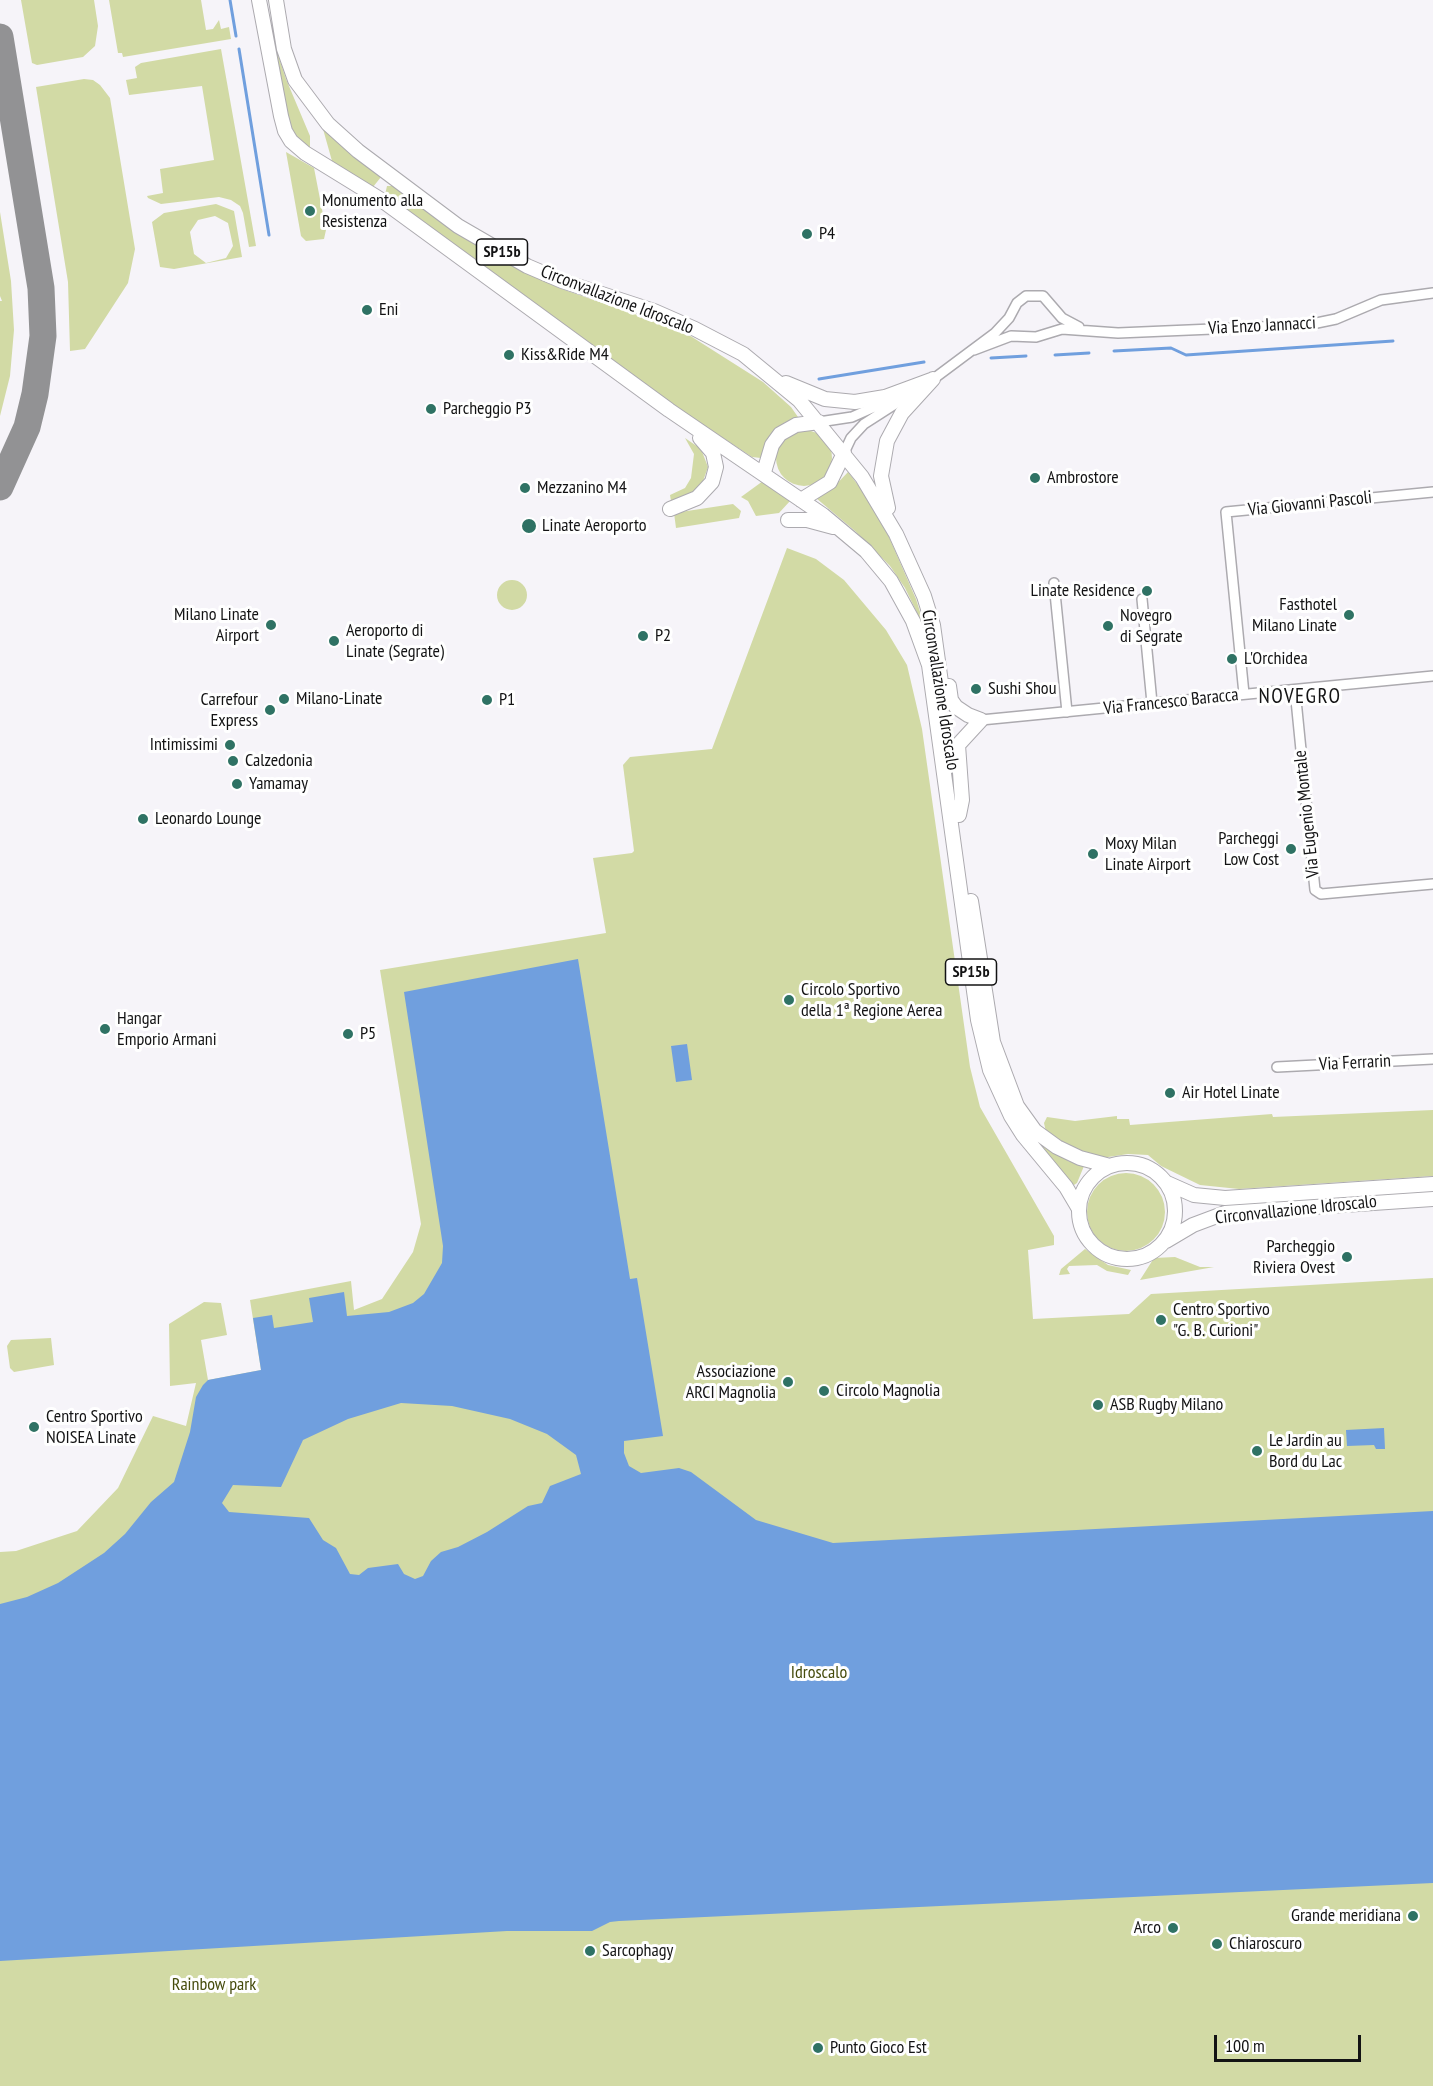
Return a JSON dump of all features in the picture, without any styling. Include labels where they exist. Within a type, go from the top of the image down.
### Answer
[{"type":"main road","name":"Circonvallazione Idroscalo","points":[[259,0],[285,131],[305,153],[383,201],[669,410],[764,472],[850,537],[891,581],[925,648],[936,708],[978,1020],[990,1070],[1017,1126],[1066,1187],[1079,1209]]},
{"type":"main road","name":"Circonvallazione Idroscalo","points":[[276,0],[284,49],[295,80],[335,132],[458,226],[527,266],[562,281],[684,324],[743,354],[774,378],[819,422],[875,495],[906,555],[933,625],[989,1019],[999,1064],[1021,1113],[1035,1131],[1068,1153],[1110,1166]]},
{"type":"main road","points":[[383,201],[379,193],[382,183],[392,180],[400,183]]},
{"type":"main road","points":[[774,378],[814,395],[849,402],[879,398],[933,379]]},
{"type":"main road","points":[[906,555],[885,498],[882,460],[896,421],[933,379]]},
{"type":"main road","points":[[669,410],[709,446],[716,467],[712,482],[707,489],[697,498],[670,509]]},
{"type":"main road","points":[[764,472],[772,445],[780,434],[796,425],[819,422]]},
{"type":"main road","points":[[801,500],[830,482],[844,453]]},
{"type":"main road","points":[[788,520],[824,524],[850,537]]},
{"type":"main road","points":[[933,625],[944,652],[951,699],[968,715],[981,720],[958,743],[962,800],[959,815]]},
{"type":"main road","name":"SP15b","points":[[1110,1166],[1128,1163],[1146,1166],[1167,1183]]},
{"type":"main road","points":[[1079,1209],[1088,1183],[1110,1166]]},
{"type":"main road","name":"Circonvallazione Idroscalo","points":[[1167,1183],[1194,1195],[1225,1198],[1433,1184]]},
{"type":"main road","points":[[1165,1242],[1174,1225],[1176,1214],[1175,1203],[1167,1183]]},
{"type":"main road","name":"Circonvallazione Idroscalo","points":[[1165,1242],[1193,1225],[1225,1214],[1433,1198]]},
{"type":"main road","name":"SP15b","points":[[1079,1209],[1083,1229],[1088,1239],[1095,1247],[1113,1257],[1135,1259],[1145,1256],[1165,1242]]},
{"type":"street","name":"Via Enzo Jannacci","points":[[974,350],[1000,339],[1024,335],[1036,337],[1062,329],[1118,333],[1307,325],[1336,319],[1385,299],[1433,293]]},
{"type":"street","name":"Via Enzo Jannacci","points":[[844,453],[853,435],[864,424],[933,379],[999,329],[1019,300],[1033,294],[1046,298],[1066,321],[1087,331]]},
{"type":"street","points":[[1049,332],[1054,323],[1054,309]]},
{"type":"street","points":[[1012,313],[1016,327],[1024,335]]},
{"type":"street","name":"Via Enzo Jannacci","points":[[819,422],[857,415],[933,379]]},
{"type":"street","name":"Via Giovanni Pascoli","points":[[1244,694],[1226,512],[1433,492]]},
{"type":"street","points":[[1054,583],[1067,712]]},
{"type":"street","points":[[1142,599],[1152,704]]},
{"type":"street","name":"Via Francesco Baracca","points":[[981,720],[1433,676]]},
{"type":"street","name":"Via Eugenio Montale","points":[[1295,690],[1315,890],[1321,894],[1433,884]]},
{"type":"street","name":"Via Ferrarin","points":[[1277,1067],[1433,1059]]},
{"type":"green space","points":[[21,0],[94,0],[98,26],[95,46],[83,57],[37,65],[32,63]]},
{"type":"green space","points":[[109,0],[201,0],[206,30],[213,29],[219,20],[221,29],[229,27],[231,39],[123,57],[122,53],[118,53]]},
{"type":"green space","points":[[273,40],[286,79],[310,136],[310,150],[299,140],[288,124]]},
{"type":"green space","points":[[221,49],[256,246],[249,247],[243,213],[240,206],[231,200],[219,197],[161,204],[147,196],[163,193],[160,169],[214,160],[202,86],[129,95],[126,80],[137,78],[135,67],[141,63]]},
{"type":"green space","points":[[84,79],[93,80],[100,85],[110,98],[135,249],[128,283],[85,349],[70,351],[68,282],[36,87]]},
{"type":"green space","points":[[323,129],[381,177],[373,187],[332,161]]},
{"type":"green space","points":[[286,152],[314,168],[326,230],[324,239],[306,241],[301,236]]},
{"type":"green space","points":[[387,186],[393,186],[455,232],[524,272],[559,288],[681,330],[763,382],[791,407],[798,417],[784,423],[772,433],[761,458],[752,457],[673,405],[385,195]]},
{"type":"green space","points":[[216,204],[234,211],[242,257],[174,269],[160,267],[152,222],[164,213]],"holes":[[[215,216],[228,223],[233,246],[226,258],[206,263],[194,254],[190,232],[198,220]]]},
{"type":"green space","points":[[0,212],[11,281],[14,330],[10,376],[0,416],[0,301],[2,301],[0,296]]},
{"type":"green space","points":[[804,430],[815,432],[824,438],[830,447],[832,458],[830,469],[824,478],[815,484],[804,486],[793,484],[784,478],[778,469],[776,458],[778,447],[784,438],[793,432]]},
{"type":"green space","points":[[685,438],[701,449],[708,467],[702,484],[692,493],[671,501],[670,495],[685,488],[691,478],[694,454]]},
{"type":"green space","points":[[848,472],[864,493],[889,537],[916,599],[926,631],[905,588],[890,566],[855,531],[816,498],[831,490]]},
{"type":"green space","points":[[763,481],[790,501],[779,513],[756,516],[748,501],[741,497]]},
{"type":"green space","points":[[733,504],[741,511],[739,518],[676,528],[674,513]]},
{"type":"green space","name":"Idroscalo","points":[[787,548],[816,559],[844,580],[886,630],[907,665],[922,729],[970,1067],[980,1107],[1054,1236],[1054,1245],[1028,1250],[1033,1319],[1129,1314],[1151,1294],[1433,1278],[1433,2086],[0,2086],[0,1552],[16,1551],[77,1531],[118,1488],[153,1416],[186,1426],[196,1383],[170,1386],[169,1324],[204,1302],[221,1303],[227,1335],[201,1340],[208,1380],[261,1370],[250,1300],[351,1281],[354,1310],[382,1299],[413,1252],[421,1224],[380,970],[606,933],[593,858],[634,851],[623,765],[630,757],[712,749]]},
{"type":"green space","points":[[512,580],[523,584],[527,595],[523,606],[512,610],[501,606],[497,595],[501,584]]},
{"type":"green space","points":[[1433,1110],[1433,1176],[1239,1189],[1200,1185],[1161,1166],[1148,1155],[1128,1154],[1095,1159],[1077,1152],[1046,1132],[1044,1123],[1047,1117],[1075,1121],[1117,1116],[1117,1119],[1129,1119],[1130,1125],[1272,1114],[1273,1117]]},
{"type":"green space","points":[[1034,1136],[1068,1161],[1084,1166],[1077,1183],[1074,1185],[1030,1137]]},
{"type":"green space","points":[[1126,1173],[1141,1176],[1153,1185],[1162,1197],[1165,1212],[1162,1227],[1153,1239],[1141,1248],[1126,1251],[1111,1248],[1099,1239],[1090,1227],[1087,1212],[1090,1197],[1099,1185],[1111,1176]]},
{"type":"green space","points":[[1085,1249],[1108,1265],[1131,1270],[1128,1275],[1107,1271],[1097,1265],[1069,1266],[1067,1269],[1070,1274],[1059,1275],[1061,1269]]},
{"type":"green space","points":[[1175,1257],[1200,1267],[1214,1267],[1140,1280],[1154,1258]]},
{"type":"green space","points":[[51,1338],[54,1365],[14,1372],[10,1368],[7,1346],[11,1340]]},
{"type":"water","name":"Idroscalo","points":[[578,959],[630,1279],[637,1278],[663,1436],[624,1441],[624,1453],[629,1466],[641,1473],[679,1468],[691,1472],[756,1520],[833,1543],[1433,1511],[1433,1883],[619,1921],[610,1922],[592,1931],[507,1931],[0,1961],[0,1604],[27,1597],[58,1583],[104,1553],[125,1534],[151,1502],[174,1482],[190,1432],[196,1397],[203,1385],[208,1380],[261,1370],[253,1318],[272,1315],[274,1328],[313,1322],[309,1298],[344,1292],[347,1316],[389,1312],[413,1303],[424,1294],[442,1263],[443,1246],[404,992]],"holes":[[[401,1403],[452,1406],[510,1419],[547,1434],[576,1455],[581,1474],[550,1486],[542,1503],[528,1506],[487,1532],[458,1547],[441,1552],[431,1561],[423,1576],[415,1579],[404,1574],[398,1564],[368,1568],[359,1575],[350,1574],[336,1548],[323,1540],[309,1518],[229,1512],[222,1503],[233,1485],[281,1487],[303,1440],[348,1419]]]},
{"type":"water","points":[[687,1044],[692,1080],[676,1082],[671,1046]]},
{"type":"water","points":[[1384,1428],[1385,1449],[1376,1449],[1374,1445],[1347,1446],[1346,1430]]},
{"type":"waterway","points":[[230,0],[236,36]]},
{"type":"waterway","points":[[239,49],[269,235]]},
{"type":"waterway","points":[[1114,351],[1171,348],[1186,355],[1393,341]]},
{"type":"waterway","points":[[1055,355],[1089,353]]},
{"type":"waterway","points":[[991,358],[1026,356]]},
{"type":"waterway","points":[[819,379],[924,362]]},
{"type":"taxiway","points":[[0,37],[41,288],[43,336],[35,394],[27,427],[0,487]]},
{"type":"place","name":"Monumento alla Resistenza","points":[[310,211]]},
{"type":"place","name":"P4","points":[[807,234]]},
{"type":"place","name":"Eni","points":[[367,310]]},
{"type":"place","name":"Kiss&Ride M4","points":[[509,355]]},
{"type":"place","name":"Parcheggio P3","points":[[431,409]]},
{"type":"place","name":"Ambrostore","points":[[1035,478]]},
{"type":"place","name":"Mezzanino M4","points":[[525,488]]},
{"type":"place","name":"Linate Aeroporto","points":[[529,526]]},
{"type":"place","name":"Linate Residence","points":[[1147,591]]},
{"type":"place","name":"Fasthotel Milano Linate","points":[[1349,615]]},
{"type":"place","name":"Milano Linate Airport","points":[[271,625]]},
{"type":"place","name":"Novegro di Segrate","points":[[1108,626]]},
{"type":"place","name":"P2","points":[[643,636]]},
{"type":"place","name":"Aeroporto di Linate (Segrate)","points":[[334,641]]},
{"type":"place","name":"L'Orchidea","points":[[1232,659]]},
{"type":"place","name":"Sushi Shou","points":[[976,689]]},
{"type":"place","name":"Milano-Linate","points":[[284,699]]},
{"type":"place","name":"P1","points":[[487,700]]},
{"type":"place","name":"Carrefour Express","points":[[270,710]]},
{"type":"place","name":"Intimissimi","points":[[230,745]]},
{"type":"place","name":"Calzedonia","points":[[233,761]]},
{"type":"place","name":"Yamamay","points":[[237,784]]},
{"type":"place","name":"Leonardo Lounge","points":[[143,819]]},
{"type":"place","name":"Parcheggi Low Cost","points":[[1291,849]]},
{"type":"place","name":"Moxy Milan Linate Airport","points":[[1093,854]]},
{"type":"place","name":"Circolo Sportivo della 1ª Regione Aerea","points":[[789,1000]]},
{"type":"place","name":"Hangar Emporio Armani","points":[[105,1029]]},
{"type":"place","name":"P5","points":[[348,1034]]},
{"type":"place","name":"Air Hotel Linate","points":[[1170,1093]]},
{"type":"place","name":"Parcheggio Riviera Ovest","points":[[1347,1257]]},
{"type":"place","name":"Centro Sportivo \"G. B. Curioni\"","points":[[1161,1320]]},
{"type":"place","name":"Associazione ARCI Magnolia","points":[[788,1382]]},
{"type":"place","name":"Circolo Magnolia","points":[[824,1391]]},
{"type":"place","name":"ASB Rugby Milano","points":[[1098,1405]]},
{"type":"place","name":"Centro Sportivo NOISEA Linate","points":[[34,1427]]},
{"type":"place","name":"Le Jardin au Bord du Lac","points":[[1257,1451]]},
{"type":"place","name":"Grande meridiana","points":[[1413,1916]]},
{"type":"place","name":"Arco","points":[[1173,1928]]},
{"type":"place","name":"Chiaroscuro","points":[[1217,1944]]},
{"type":"place","name":"Sarcophagy","points":[[590,1951]]},
{"type":"place","name":"Punto Gioco Est","points":[[818,2048]]},
{"type":"district","name":"NOVEGRO","points":[[1300,697]]},
{"type":"park label","name":"Rainbow park","points":[[214,1985]]}]
